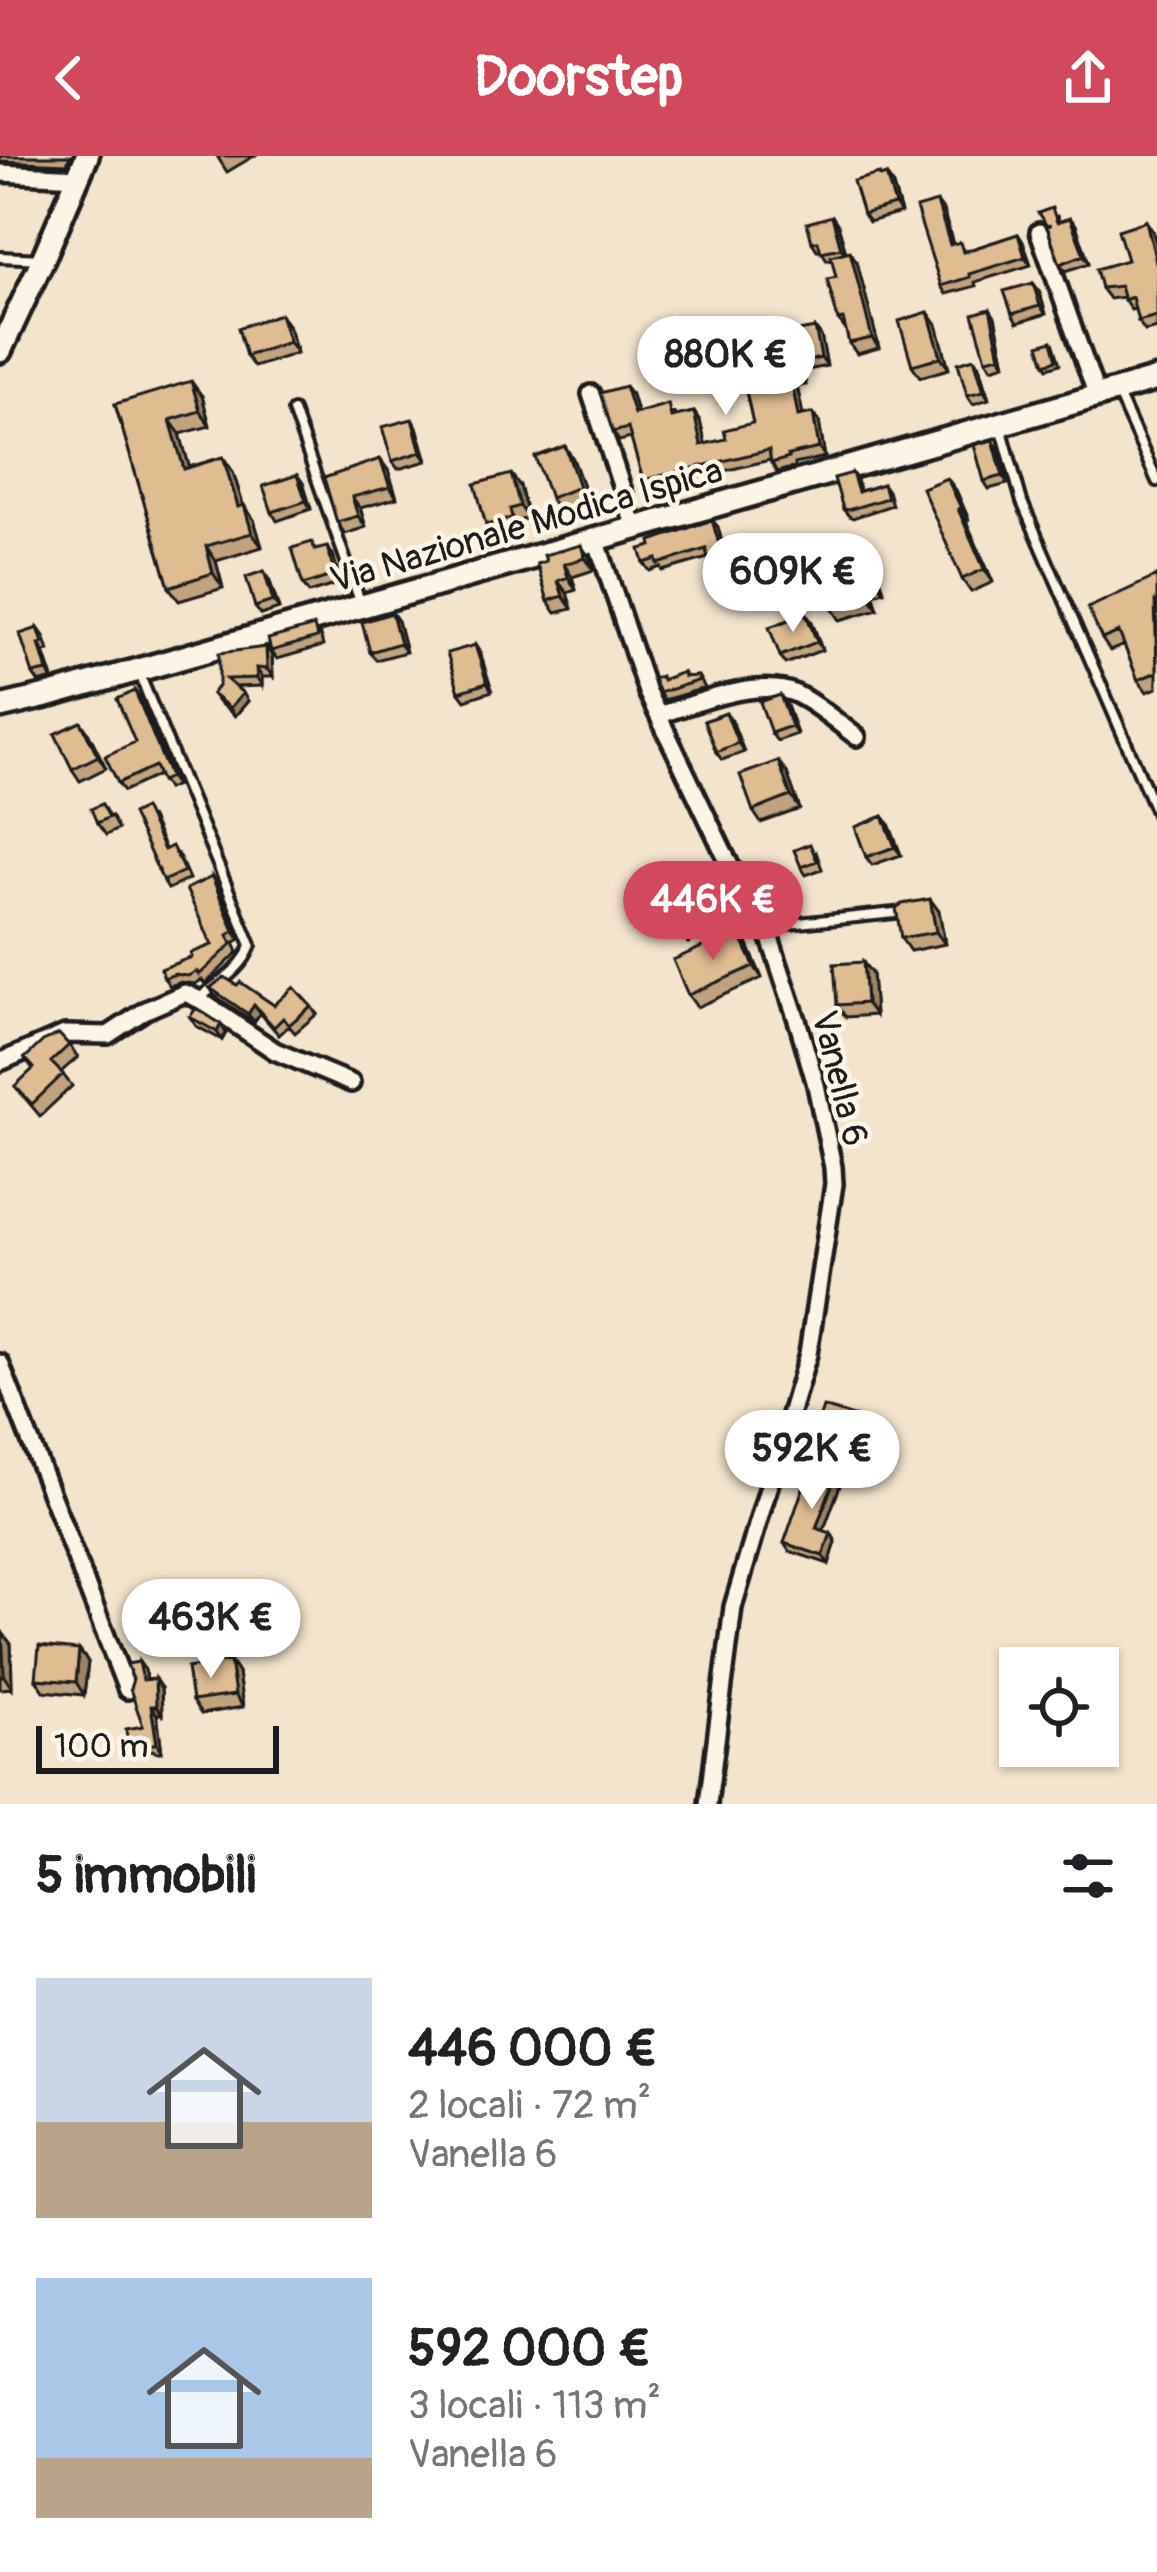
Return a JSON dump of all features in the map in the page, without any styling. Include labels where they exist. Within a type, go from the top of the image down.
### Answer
[{"type":"main road","points":[[0,351],[83,166]]},
{"type":"main road","name":"Via Nazionale Modica Ispica","points":[[51,694],[1157,379]]},
{"type":"main road","points":[[0,706],[51,694]]},
{"type":"main road","points":[[0,717],[51,694]]},
{"type":"street","points":[[0,173],[83,166]]},
{"type":"street","points":[[1039,232],[1107,394]]},
{"type":"street","points":[[591,394],[635,528]]},
{"type":"street","name":"Vanella 6","points":[[596,538],[647,692],[746,898],[765,923],[816,1085],[833,1167],[808,1354],[733,1606],[708,1804]]},
{"type":"street","points":[[658,715],[732,694],[783,690],[799,695],[857,737]]},
{"type":"street","points":[[0,1062],[64,1034],[108,1035],[146,1010],[185,994],[275,1051],[351,1083]]},
{"type":"street","points":[[0,1363],[127,1690]]},
{"type":"lane","points":[[0,257],[43,260]]},
{"type":"lane","points":[[1107,394],[1157,482]]},
{"type":"lane","points":[[293,411],[361,605]]},
{"type":"lane","points":[[1000,422],[1022,502],[1157,814]]},
{"type":"lane","points":[[138,669],[251,945],[235,970],[198,999]]},
{"type":"lane","points":[[765,923],[904,912]]},
{"type":"building","points":[[886,175],[895,205],[863,214],[853,181]]},
{"type":"building","points":[[937,202],[950,245],[960,242],[963,252],[1018,234],[1025,257],[941,286],[916,208]]},
{"type":"building","points":[[1052,208],[1057,222],[1070,218],[1084,255],[1060,264],[1038,213]]},
{"type":"building","points":[[832,216],[841,248],[821,252],[818,241],[812,242],[807,223]]},
{"type":"building","points":[[1146,221],[1157,266],[1157,316],[1138,321],[1132,297],[1124,300],[1120,286],[1101,288],[1096,269],[1127,260],[1118,230]]},
{"type":"building","points":[[850,251],[872,338],[849,343],[827,279],[836,277],[831,256]]},
{"type":"building","points":[[1033,283],[1040,306],[1012,314],[1004,291]]},
{"type":"building","points":[[990,309],[1000,356],[986,359],[973,314]]},
{"type":"building","points":[[928,312],[941,357],[912,365],[899,321]]},
{"type":"building","points":[[280,314],[289,342],[246,356],[238,328]]},
{"type":"building","points":[[815,328],[821,358],[797,363],[800,376],[791,378],[798,416],[813,413],[819,448],[771,463],[769,450],[643,480],[628,428],[613,432],[600,393],[625,386],[634,414],[668,404],[671,417],[694,412],[701,445],[726,439],[724,430],[753,423],[743,377],[737,378],[730,356],[802,343],[799,331]]},
{"type":"building","points":[[1052,341],[1057,360],[1045,364],[1039,345]]},
{"type":"building","points":[[974,358],[984,391],[967,395],[958,363]]},
{"type":"building","points":[[191,381],[200,411],[170,420],[184,469],[223,457],[238,507],[244,505],[252,533],[206,546],[213,573],[169,587],[115,404]]},
{"type":"building","points":[[412,419],[421,452],[392,461],[382,427]]},
{"type":"building","points":[[993,440],[1003,476],[984,481],[974,445]]},
{"type":"building","points":[[565,446],[579,487],[550,498],[535,457]]},
{"type":"building","points":[[380,459],[390,487],[352,497],[358,516],[337,522],[324,478]]},
{"type":"building","points":[[852,473],[858,492],[883,484],[887,498],[843,509],[834,478]]},
{"type":"building","points":[[511,474],[520,506],[510,509],[512,518],[486,525],[475,484]]},
{"type":"building","points":[[297,475],[306,501],[272,512],[263,486]]},
{"type":"building","points":[[947,478],[984,569],[962,579],[922,488]]},
{"type":"building","points":[[712,520],[722,554],[708,558],[706,549],[658,564],[657,559],[644,563],[640,549],[652,546],[651,541]]},
{"type":"building","points":[[312,542],[315,550],[327,547],[335,575],[303,585],[292,548]]},
{"type":"building","points":[[581,545],[585,558],[564,564],[568,577],[558,581],[563,596],[548,601],[537,564],[546,561],[544,555]]},
{"type":"building","points":[[778,552],[788,581],[770,588],[760,558]]},
{"type":"building","points":[[870,559],[876,579],[865,582],[869,596],[832,608],[821,571]]},
{"type":"building","points":[[264,571],[273,601],[255,607],[246,577]]},
{"type":"building","points":[[1157,576],[1157,672],[1138,680],[1119,632],[1102,639],[1088,608]]},
{"type":"building","points":[[392,613],[400,643],[370,652],[362,622]]},
{"type":"building","points":[[806,614],[817,642],[780,656],[769,627]]},
{"type":"building","points":[[314,626],[317,638],[271,651],[268,639]]},
{"type":"building","points":[[38,628],[47,671],[33,674],[20,634]]},
{"type":"building","points":[[475,645],[487,683],[459,692],[447,653]]},
{"type":"building","points":[[266,647],[267,669],[256,668],[257,678],[226,679],[243,693],[230,708],[212,694],[219,685],[219,653]]},
{"type":"building","points":[[683,672],[684,677],[700,680],[659,693],[653,679]]},
{"type":"building","points":[[135,691],[170,777],[161,781],[155,766],[118,783],[105,756],[135,742],[117,699]]},
{"type":"building","points":[[780,695],[791,726],[771,733],[760,702]]},
{"type":"building","points":[[726,713],[738,743],[716,752],[704,721]]},
{"type":"building","points":[[81,722],[98,756],[72,769],[55,734]]},
{"type":"building","points":[[778,761],[791,796],[753,811],[740,775]]},
{"type":"building","points":[[102,804],[109,817],[97,823],[91,809]]},
{"type":"building","points":[[144,808],[164,850],[172,846],[184,871],[163,881],[132,814]]},
{"type":"building","points":[[883,816],[895,847],[866,857],[855,827]]},
{"type":"building","points":[[810,844],[817,861],[801,867],[794,850]]},
{"type":"building","points":[[212,877],[234,931],[228,935],[232,944],[199,975],[197,971],[164,978],[161,969],[212,945],[186,889]]},
{"type":"building","points":[[717,880],[730,907],[680,931],[667,904]]},
{"type":"building","points":[[930,899],[936,932],[901,938],[896,908]]},
{"type":"building","points":[[738,931],[754,966],[688,995],[673,960]]},
{"type":"building","points":[[863,962],[866,1003],[837,1005],[834,964]]},
{"type":"building","points":[[224,977],[274,1005],[294,987],[311,1006],[289,1025],[283,1018],[274,1027],[254,1005],[248,1014],[210,988]]},
{"type":"building","points":[[196,1008],[221,1024],[217,1032],[190,1017]]},
{"type":"building","points":[[59,1034],[69,1045],[51,1062],[63,1074],[32,1104],[15,1086],[34,1068],[25,1058]]},
{"type":"building","points":[[823,1407],[856,1417],[846,1448],[813,1438]]},
{"type":"building","points":[[812,1462],[837,1471],[816,1528],[831,1533],[823,1556],[784,1543]]},
{"type":"building","points":[[2,1632],[4,1676],[0,1676]]},
{"type":"building","points":[[39,1646],[79,1650],[76,1682],[36,1679]]},
{"type":"building","points":[[230,1661],[235,1695],[192,1701],[187,1668]]},
{"type":"building","points":[[139,1662],[143,1680],[155,1679],[156,1706],[151,1706],[157,1744],[128,1744],[126,1729],[143,1726],[127,1664]]}]
